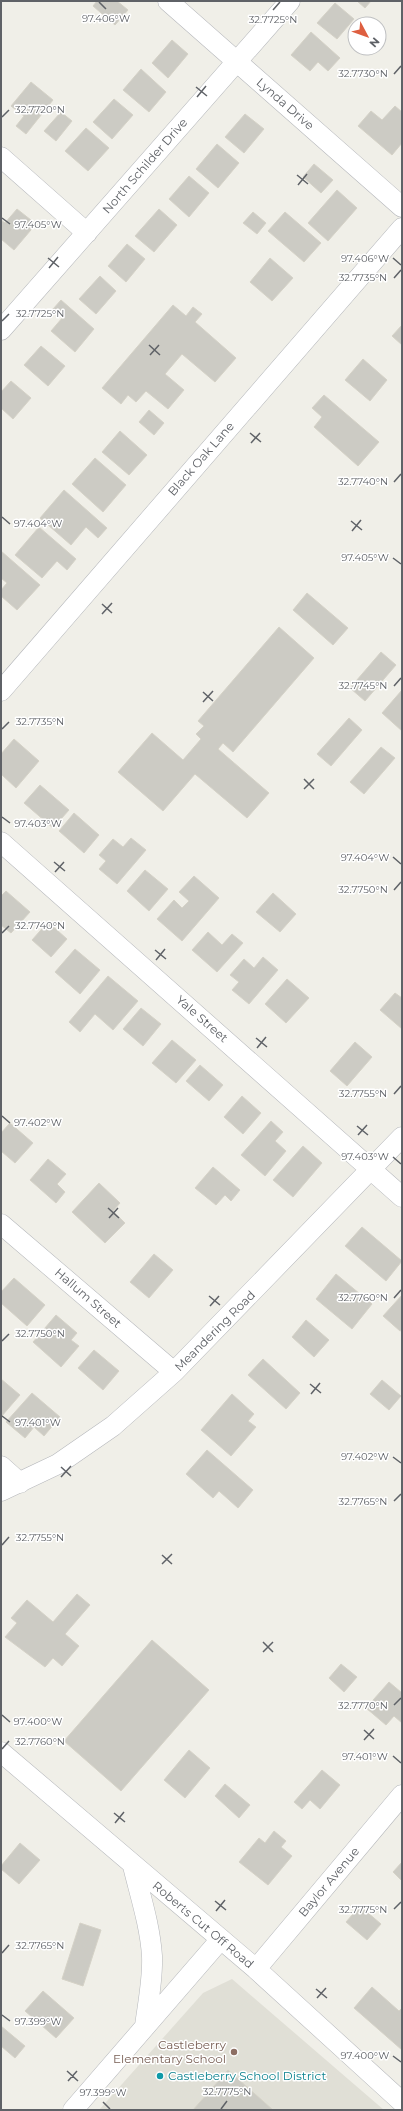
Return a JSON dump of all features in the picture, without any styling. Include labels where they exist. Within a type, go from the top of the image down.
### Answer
[{"type":"street","name":"Lynda Drive","points":[[168,1],[402,207]]},
{"type":"street","name":"North Schilder Drive","points":[[1,330],[290,1]]},
{"type":"street","points":[[1,157],[86,233]]},
{"type":"street","name":"Black Oak Lane","points":[[1,691],[402,228]]},
{"type":"street","name":"Yale Street","points":[[1,842],[402,1197]]},
{"type":"street","name":"Meandering Road","points":[[1,1491],[58,1464],[113,1426],[174,1372],[402,1137]]},
{"type":"street","name":"Hallum Street","points":[[1,1224],[174,1372]]},
{"type":"street","points":[[1,1466],[20,1483]]},
{"type":"street","name":"Roberts Cut Off Road","points":[[1,1752],[133,1866],[256,1969],[402,2102]]},
{"type":"street","name":"Baylor Avenue","points":[[256,1969],[401,1797]]},
{"type":"street","points":[[133,1866],[147,1922],[152,1957],[151,1982],[145,2026]]},
{"type":"street","points":[[73,2110],[221,1939]]},
{"type":"shaded area","name":"Castleberry Elementary School","points":[[232,1979],[384,2110],[99,2110],[203,1993]]},
{"type":"building","points":[[97,1],[117,1],[128,10],[115,25],[93,6]]},
{"type":"building","points":[[357,1],[371,1],[365,8]]},
{"type":"building","points":[[335,3],[350,16],[347,16],[347,27],[337,39],[317,23]]},
{"type":"building","points":[[311,32],[340,58],[328,71],[318,62],[310,71],[291,55]]},
{"type":"building","points":[[172,40],[188,54],[168,78],[152,63]]},
{"type":"building","points":[[141,69],[166,92],[149,112],[123,90]]},
{"type":"building","points":[[31,82],[53,100],[26,134],[16,126],[24,116],[11,106]]},
{"type":"building","points":[[114,99],[133,115],[112,139],[93,122]]},
{"type":"building","points":[[395,106],[402,112],[402,143],[392,155],[358,126],[371,111],[382,120]]},
{"type":"building","points":[[61,112],[72,121],[56,141],[44,131]]},
{"type":"building","points":[[245,114],[264,129],[244,153],[225,137]]},
{"type":"building","points":[[86,128],[109,148],[88,171],[65,151]]},
{"type":"building","points":[[217,144],[239,163],[218,188],[196,169]]},
{"type":"building","points":[[314,164],[333,180],[321,193],[303,177]]},
{"type":"building","points":[[189,176],[209,193],[189,217],[169,199]]},
{"type":"building","points":[[337,190],[357,208],[328,241],[308,223]]},
{"type":"building","points":[[17,209],[36,224],[14,250],[1,239],[1,220],[5,223]]},
{"type":"building","points":[[159,209],[177,225],[154,252],[135,236]]},
{"type":"building","points":[[253,212],[266,223],[257,234],[243,223]]},
{"type":"building","points":[[285,212],[321,243],[304,262],[268,231]]},
{"type":"building","points":[[127,244],[145,259],[126,282],[108,266]]},
{"type":"building","points":[[270,258],[293,278],[272,301],[250,282]]},
{"type":"building","points":[[100,276],[116,291],[96,314],[79,299]]},
{"type":"building","points":[[61,300],[94,329],[75,352],[51,331],[63,317],[53,309]]},
{"type":"building","points":[[173,305],[186,316],[193,307],[202,314],[195,322],[236,358],[215,382],[182,354],[165,374],[184,390],[168,409],[146,391],[136,402],[128,395],[121,404],[102,388]]},
{"type":"building","points":[[402,325],[402,345],[392,336]]},
{"type":"building","points":[[41,346],[65,366],[48,386],[24,365]]},
{"type":"building","points":[[363,359],[387,380],[370,401],[345,380]]},
{"type":"building","points":[[11,381],[31,398],[13,419],[1,408],[1,392]]},
{"type":"building","points":[[324,395],[379,442],[358,466],[314,427],[322,417],[312,408]]},
{"type":"building","points":[[149,410],[164,423],[154,435],[139,422]]},
{"type":"building","points":[[120,431],[147,455],[129,475],[102,452]]},
{"type":"building","points":[[95,458],[126,485],[103,512],[72,484]]},
{"type":"building","points":[[64,490],[107,528],[98,538],[86,527],[71,545],[40,518]]},
{"type":"building","points":[[39,527],[76,559],[67,570],[57,561],[42,578],[15,555]]},
{"type":"building","points":[[1,551],[40,585],[17,610],[1,596],[1,590],[7,583],[1,578]]},
{"type":"building","points":[[307,593],[348,628],[333,645],[293,610]]},
{"type":"building","points":[[279,627],[314,658],[233,752],[223,743],[218,749],[269,793],[247,818],[195,774],[163,811],[118,772],[152,733],[183,760],[201,739],[196,734],[204,726],[198,721]]},
{"type":"building","points":[[381,652],[396,665],[365,701],[350,688]]},
{"type":"building","points":[[402,690],[402,731],[382,713]]},
{"type":"building","points":[[349,718],[362,730],[331,766],[317,754]]},
{"type":"building","points":[[14,739],[39,761],[16,788],[1,774],[1,754]]},
{"type":"building","points":[[381,747],[395,758],[364,794],[350,782]]},
{"type":"building","points":[[40,785],[69,810],[53,828],[24,803]]},
{"type":"building","points":[[74,813],[99,835],[84,853],[59,831]]},
{"type":"building","points":[[131,838],[146,850],[117,884],[99,869],[106,861],[99,855],[113,839],[123,847]]},
{"type":"building","points":[[145,870],[168,889],[149,911],[127,891]]},
{"type":"building","points":[[194,876],[219,898],[182,941],[157,919],[174,900],[182,908],[189,901],[179,892]]},
{"type":"building","points":[[6,891],[30,912],[11,933],[1,925],[1,896]]},
{"type":"building","points":[[273,893],[296,914],[280,932],[256,912]]},
{"type":"building","points":[[48,922],[67,939],[51,957],[32,940]]},
{"type":"building","points":[[208,932],[222,945],[232,934],[243,943],[217,972],[192,950]]},
{"type":"building","points":[[75,949],[100,970],[80,994],[55,972]]},
{"type":"building","points":[[263,957],[278,970],[249,1004],[232,990],[239,982],[230,975],[244,959],[254,968]]},
{"type":"building","points":[[108,976],[138,1001],[113,1030],[95,1014],[80,1032],[69,1022]]},
{"type":"building","points":[[287,979],[309,998],[286,1023],[265,1004]]},
{"type":"building","points":[[395,993],[402,998],[402,1029],[380,1010]]},
{"type":"building","points":[[141,1008],[161,1024],[143,1046],[123,1029]]},
{"type":"building","points":[[172,1040],[196,1060],[176,1083],[152,1063]]},
{"type":"building","points":[[355,1042],[372,1057],[347,1086],[330,1071]]},
{"type":"building","points":[[200,1065],[223,1085],[209,1101],[186,1081]]},
{"type":"building","points":[[242,1096],[261,1113],[243,1134],[224,1117]]},
{"type":"building","points":[[271,1121],[283,1132],[275,1141],[286,1151],[265,1176],[241,1155]]},
{"type":"building","points":[[10,1123],[33,1143],[15,1163],[1,1151],[1,1133]]},
{"type":"building","points":[[303,1146],[322,1163],[293,1197],[273,1180]]},
{"type":"building","points":[[48,1159],[66,1174],[57,1184],[65,1192],[56,1203],[30,1180]]},
{"type":"building","points":[[213,1167],[240,1190],[231,1201],[225,1195],[216,1205],[195,1188]]},
{"type":"building","points":[[99,1183],[120,1203],[113,1211],[125,1223],[105,1243],[72,1212]]},
{"type":"building","points":[[362,1227],[402,1261],[386,1281],[345,1246]]},
{"type":"building","points":[[154,1254],[173,1270],[149,1298],[130,1282]]},
{"type":"building","points":[[336,1274],[372,1304],[352,1329],[316,1299]]},
{"type":"building","points":[[14,1278],[45,1305],[27,1326],[1,1303],[1,1292]]},
{"type":"building","points":[[402,1295],[402,1330],[400,1331],[383,1316]]},
{"type":"building","points":[[56,1315],[77,1333],[71,1340],[79,1346],[61,1367],[33,1342]]},
{"type":"building","points":[[306,1320],[329,1340],[314,1357],[292,1337]]},
{"type":"building","points":[[94,1350],[119,1371],[103,1390],[78,1368]]},
{"type":"building","points":[[263,1359],[300,1393],[286,1409],[248,1375]]},
{"type":"building","points":[[1,1379],[20,1395],[1,1417]]},
{"type":"building","points":[[382,1380],[401,1396],[389,1410],[370,1394]]},
{"type":"building","points":[[32,1393],[60,1417],[44,1436],[34,1427],[25,1438],[6,1422]]},
{"type":"building","points":[[232,1394],[254,1414],[248,1421],[256,1427],[231,1456],[201,1430]]},
{"type":"building","points":[[207,1450],[253,1490],[238,1508],[219,1491],[213,1498],[186,1474]]},
{"type":"building","points":[[77,1594],[90,1605],[65,1634],[79,1646],[62,1666],[53,1658],[45,1667],[5,1637],[17,1623],[11,1618],[27,1600],[53,1622]]},
{"type":"building","points":[[152,1640],[209,1690],[121,1791],[64,1741]]},
{"type":"building","points":[[341,1664],[357,1677],[344,1692],[329,1678]]},
{"type":"building","points":[[389,1682],[402,1693],[402,1723],[394,1716],[386,1725],[366,1708]]},
{"type":"building","points":[[189,1750],[210,1768],[185,1798],[164,1780]]},
{"type":"building","points":[[322,1770],[340,1785],[320,1809],[310,1800],[302,1809],[294,1802]]},
{"type":"building","points":[[225,1784],[250,1805],[239,1818],[215,1796]]},
{"type":"building","points":[[274,1831],[286,1841],[281,1847],[292,1856],[268,1885],[239,1862],[259,1838],[265,1843]]},
{"type":"building","points":[[20,1843],[40,1860],[19,1884],[1,1869],[1,1866]]},
{"type":"building","points":[[402,1862],[402,1881],[393,1872]]},
{"type":"building","points":[[360,1906],[381,1924],[367,1940],[346,1922]]},
{"type":"building","points":[[80,1923],[101,1930],[83,1986],[62,1979]]},
{"type":"building","points":[[372,1987],[399,2011],[402,2008],[402,2050],[354,2008]]},
{"type":"building","points":[[43,1991],[74,2018],[56,2038],[25,2011]]},
{"type":"building","points":[[1,2026],[25,2046],[15,2058],[1,2046]]},
{"type":"building","points":[[228,2070],[273,2110],[193,2110]]},
{"type":"place","name":"Castleberry Elementary School","points":[[234,2052]]},
{"type":"place","name":"Castleberry School District","points":[[160,2076]]}]
